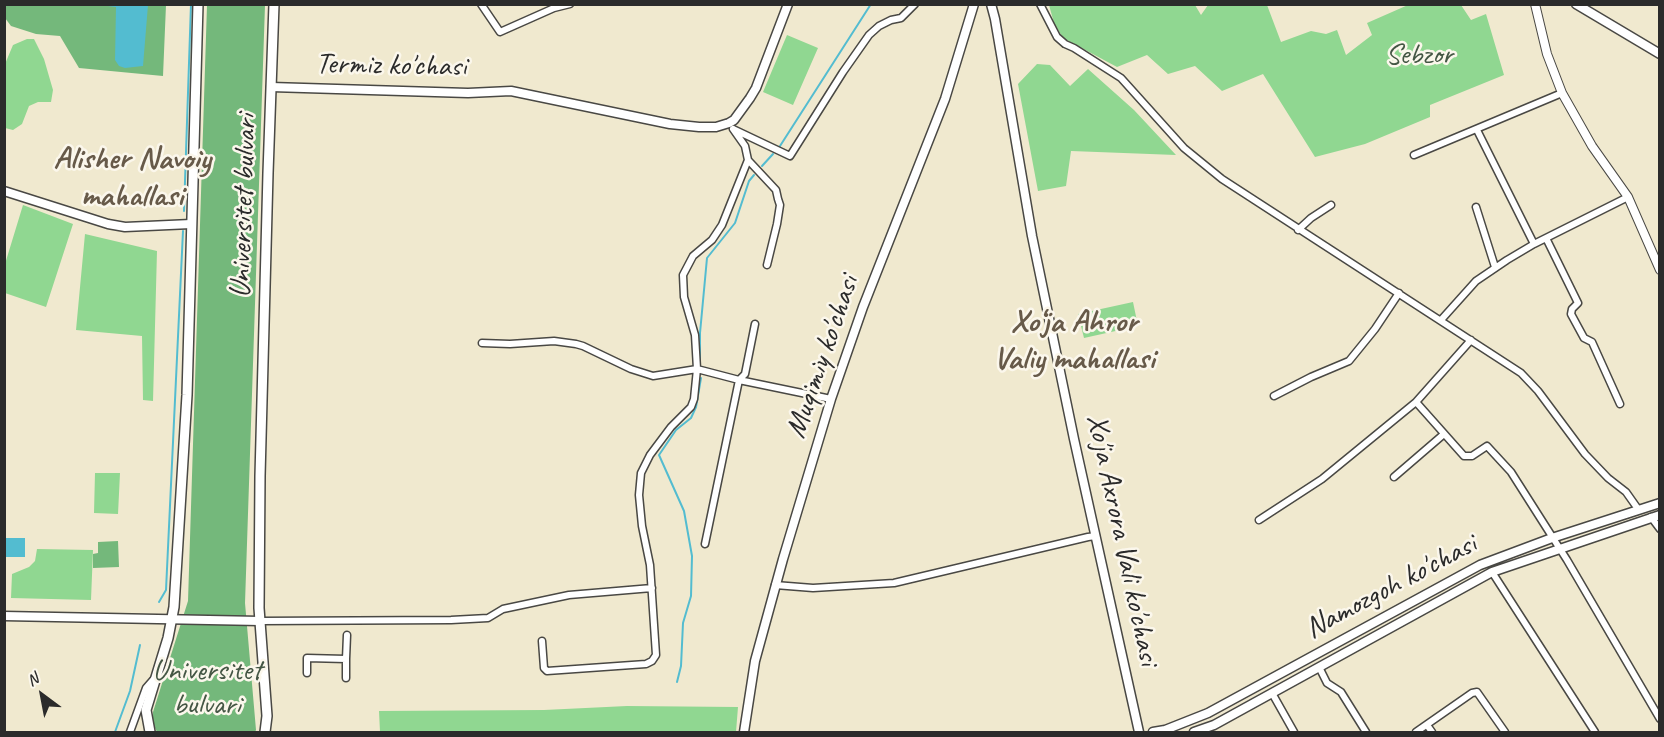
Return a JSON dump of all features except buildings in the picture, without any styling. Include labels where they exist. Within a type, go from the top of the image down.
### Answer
[{"type":"main road","name":"Universitet bulvari","points":[[150,732],[146,710],[174,607],[187,395],[198,4]]},
{"type":"main road","name":"Universitet bulvari","points":[[264,732],[267,716],[260,621],[260,476],[274,4]]},
{"type":"main road","points":[[731,126],[756,88],[788,4]]},
{"type":"main road","name":"Muqimiy ko'chasi","points":[[744,732],[755,661],[775,585],[831,399],[863,307],[945,99],[974,4]]},
{"type":"main road","name":"Xo'ja Axrora Vali ko'chasi","points":[[991,4],[1032,236],[1139,732]]},
{"type":"main road","points":[[1576,4],[1659,54]]},
{"type":"main road","name":"Termiz ko'chasi","points":[[271,87],[468,93],[510,91],[670,124],[731,126]]},
{"type":"main road","points":[[4,191],[108,224],[125,227],[191,224]]},
{"type":"main road","name":"Namozgoh ko'chasi","points":[[1153,732],[1165,730],[1208,713],[1480,565],[1659,502]]},
{"type":"main road","name":"Namozgoh ko'chasi","points":[[1194,732],[1214,725],[1492,572],[1655,516]]},
{"type":"main road","points":[[4,616],[260,621]]},
{"type":"main road","points":[[267,716],[273,732]]},
{"type":"street","points":[[481,4],[500,32],[554,8],[569,5]]},
{"type":"street","points":[[731,126],[790,156],[869,35],[879,26],[901,18],[915,4]]},
{"type":"street","points":[[1040,4],[1057,37],[1121,78],[1184,148],[1222,179],[1521,373],[1538,391],[1585,454],[1608,478],[1626,492],[1638,510]]},
{"type":"street","points":[[1535,4],[1547,54],[1562,93],[1592,146],[1628,197],[1659,270]]},
{"type":"street","points":[[1414,155],[1562,93]]},
{"type":"street","points":[[731,126],[745,146],[748,160],[776,190],[780,206],[767,265]]},
{"type":"street","points":[[1477,130],[1534,244]]},
{"type":"street","points":[[542,641],[544,668],[547,671],[607,668],[652,661],[656,655],[650,565],[639,495],[641,473],[650,455],[671,427],[691,407],[694,399],[697,369],[694,327],[684,297],[683,275],[693,256],[712,240],[722,225],[748,160]]},
{"type":"street","points":[[1441,320],[1476,281],[1495,267],[1534,244],[1628,197]]},
{"type":"street","points":[[1298,230],[1331,205]]},
{"type":"street","points":[[1476,207],[1495,267]]},
{"type":"street","points":[[1546,238],[1578,303],[1572,309],[1571,314],[1584,338],[1592,342],[1620,404]]},
{"type":"street","points":[[1274,396],[1349,361],[1376,329],[1399,293]]},
{"type":"street","points":[[705,544],[739,380],[745,374],[755,324]]},
{"type":"street","points":[[1259,520],[1322,478],[1416,402],[1472,340]]},
{"type":"street","points":[[482,343],[555,341],[576,344],[631,369],[653,376],[697,369],[831,399]]},
{"type":"street","points":[[1416,402],[1464,456],[1468,458],[1483,447],[1490,449],[1512,472],[1560,548],[1659,719]]},
{"type":"street","points":[[1394,477],[1444,434]]},
{"type":"street","points":[[1655,516],[1659,529]]},
{"type":"street","points":[[775,585],[813,588],[894,584],[1096,536]]},
{"type":"street","points":[[1492,572],[1595,732]]},
{"type":"street","points":[[260,621],[488,618],[503,609],[516,605],[569,595],[652,588]]},
{"type":"street","points":[[346,678],[347,635]]},
{"type":"street","points":[[308,673],[307,658],[346,659]]},
{"type":"street","points":[[1319,667],[1327,683],[1341,692],[1366,732]]},
{"type":"street","points":[[130,732],[146,688],[157,674]]},
{"type":"street","points":[[1272,693],[1294,732]]},
{"type":"street","points":[[1416,732],[1472,693],[1477,693],[1505,732]]},
{"type":"street","points":[[1427,725],[1432,732]]},
{"type":"green space","points":[[4,5],[166,5],[163,76],[79,68],[60,36],[36,34],[11,26],[5,18]]},
{"type":"green space","name":"Universitet bulvari","points":[[207,5],[265,5],[245,603],[256,730],[255,732],[157,732],[153,724],[153,712],[188,601]]},
{"type":"green space","name":"Sebzor","points":[[1049,5],[1195,5],[1201,15],[1208,5],[1267,5],[1281,42],[1311,31],[1326,34],[1337,30],[1346,55],[1372,35],[1367,23],[1408,5],[1461,5],[1471,20],[1486,14],[1504,75],[1430,105],[1430,117],[1365,144],[1315,157],[1263,74],[1222,91],[1195,66],[1168,74],[1147,55],[1117,67],[1063,38],[1054,23]]},
{"type":"green space","points":[[787,35],[818,48],[793,105],[763,92]]},
{"type":"green space","points":[[27,39],[34,39],[44,59],[53,90],[51,102],[38,102],[29,106],[22,124],[13,130],[5,128],[5,64],[13,45]]},
{"type":"green space","points":[[1037,64],[1050,65],[1070,86],[1088,69],[1134,110],[1176,155],[1071,151],[1066,186],[1038,191],[1018,84]]},
{"type":"green space","points":[[23,205],[73,224],[46,307],[5,293],[5,264]]},
{"type":"green space","points":[[85,234],[157,251],[153,401],[143,400],[142,336],[76,330]]},
{"type":"green space","points":[[1133,302],[1138,326],[1084,338],[1078,314]]},
{"type":"green space","points":[[95,473],[120,473],[118,514],[94,513]]},
{"type":"green space","points":[[118,541],[119,567],[93,568],[93,554],[98,553],[98,542]]},
{"type":"green space","points":[[37,549],[93,550],[91,600],[11,598],[12,574],[29,567],[35,561]]},
{"type":"green space","points":[[627,706],[738,707],[736,732],[380,732],[379,711],[544,710]]},
{"type":"water","points":[[100,5],[148,5],[143,66],[125,68],[119,66],[115,60],[116,7]]},
{"type":"water","points":[[5,538],[25,538],[25,557],[5,557]]},
{"type":"waterway","points":[[184,211],[191,4]]},
{"type":"waterway","points":[[780,146],[871,4]]},
{"type":"waterway","points":[[762,166],[773,154]]},
{"type":"waterway","points":[[700,365],[700,333],[707,258],[735,223],[749,181],[754,175]]},
{"type":"waterway","points":[[159,602],[166,590],[183,231]]},
{"type":"waterway","points":[[677,682],[681,666],[683,623],[691,596],[692,556],[684,511],[659,455],[676,430],[691,418],[696,407],[701,378]]},
{"type":"waterway","points":[[115,732],[130,691],[140,645]]},
{"type":"district","name":"Alisher Navoiy mahallasi","points":[[132,178]]},
{"type":"district","name":"Xo‘ja Ahror Valiy mahallasi","points":[[1074,342]]}]
